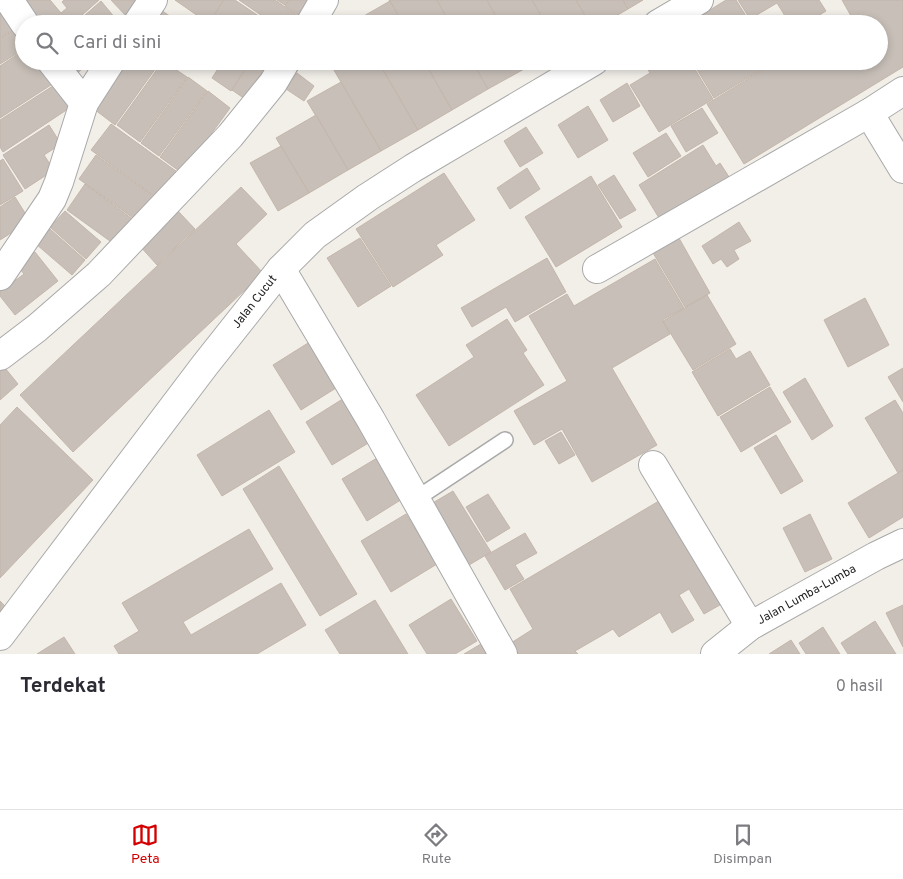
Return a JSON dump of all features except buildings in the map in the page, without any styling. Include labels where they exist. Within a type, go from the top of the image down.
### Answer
[{"type":"street","points":[[9,0],[19,15]]},
{"type":"street","points":[[143,15],[153,0]]},
{"type":"street","points":[[315,15],[324,0]]},
{"type":"street","points":[[673,15],[698,0]]},
{"type":"street","points":[[58,70],[84,103]]},
{"type":"street","points":[[0,276],[52,200],[60,182],[84,103],[106,70]]},
{"type":"street","points":[[2,349],[37,328],[99,274],[230,136],[273,83],[281,70]]},
{"type":"street","name":"Jalan Cucut","points":[[0,636],[205,365],[281,269],[315,235],[413,168],[579,70]]},
{"type":"street","points":[[597,269],[869,113],[903,91]]},
{"type":"street","points":[[869,113],[903,169]]},
{"type":"street","points":[[281,269],[371,420],[503,654]]},
{"type":"street","points":[[653,464],[750,626]]},
{"type":"street","name":"Jalan Lumba-Lumba","points":[[715,654],[750,626],[903,543]]},
{"type":"lane","points":[[416,499],[505,440]]}]
